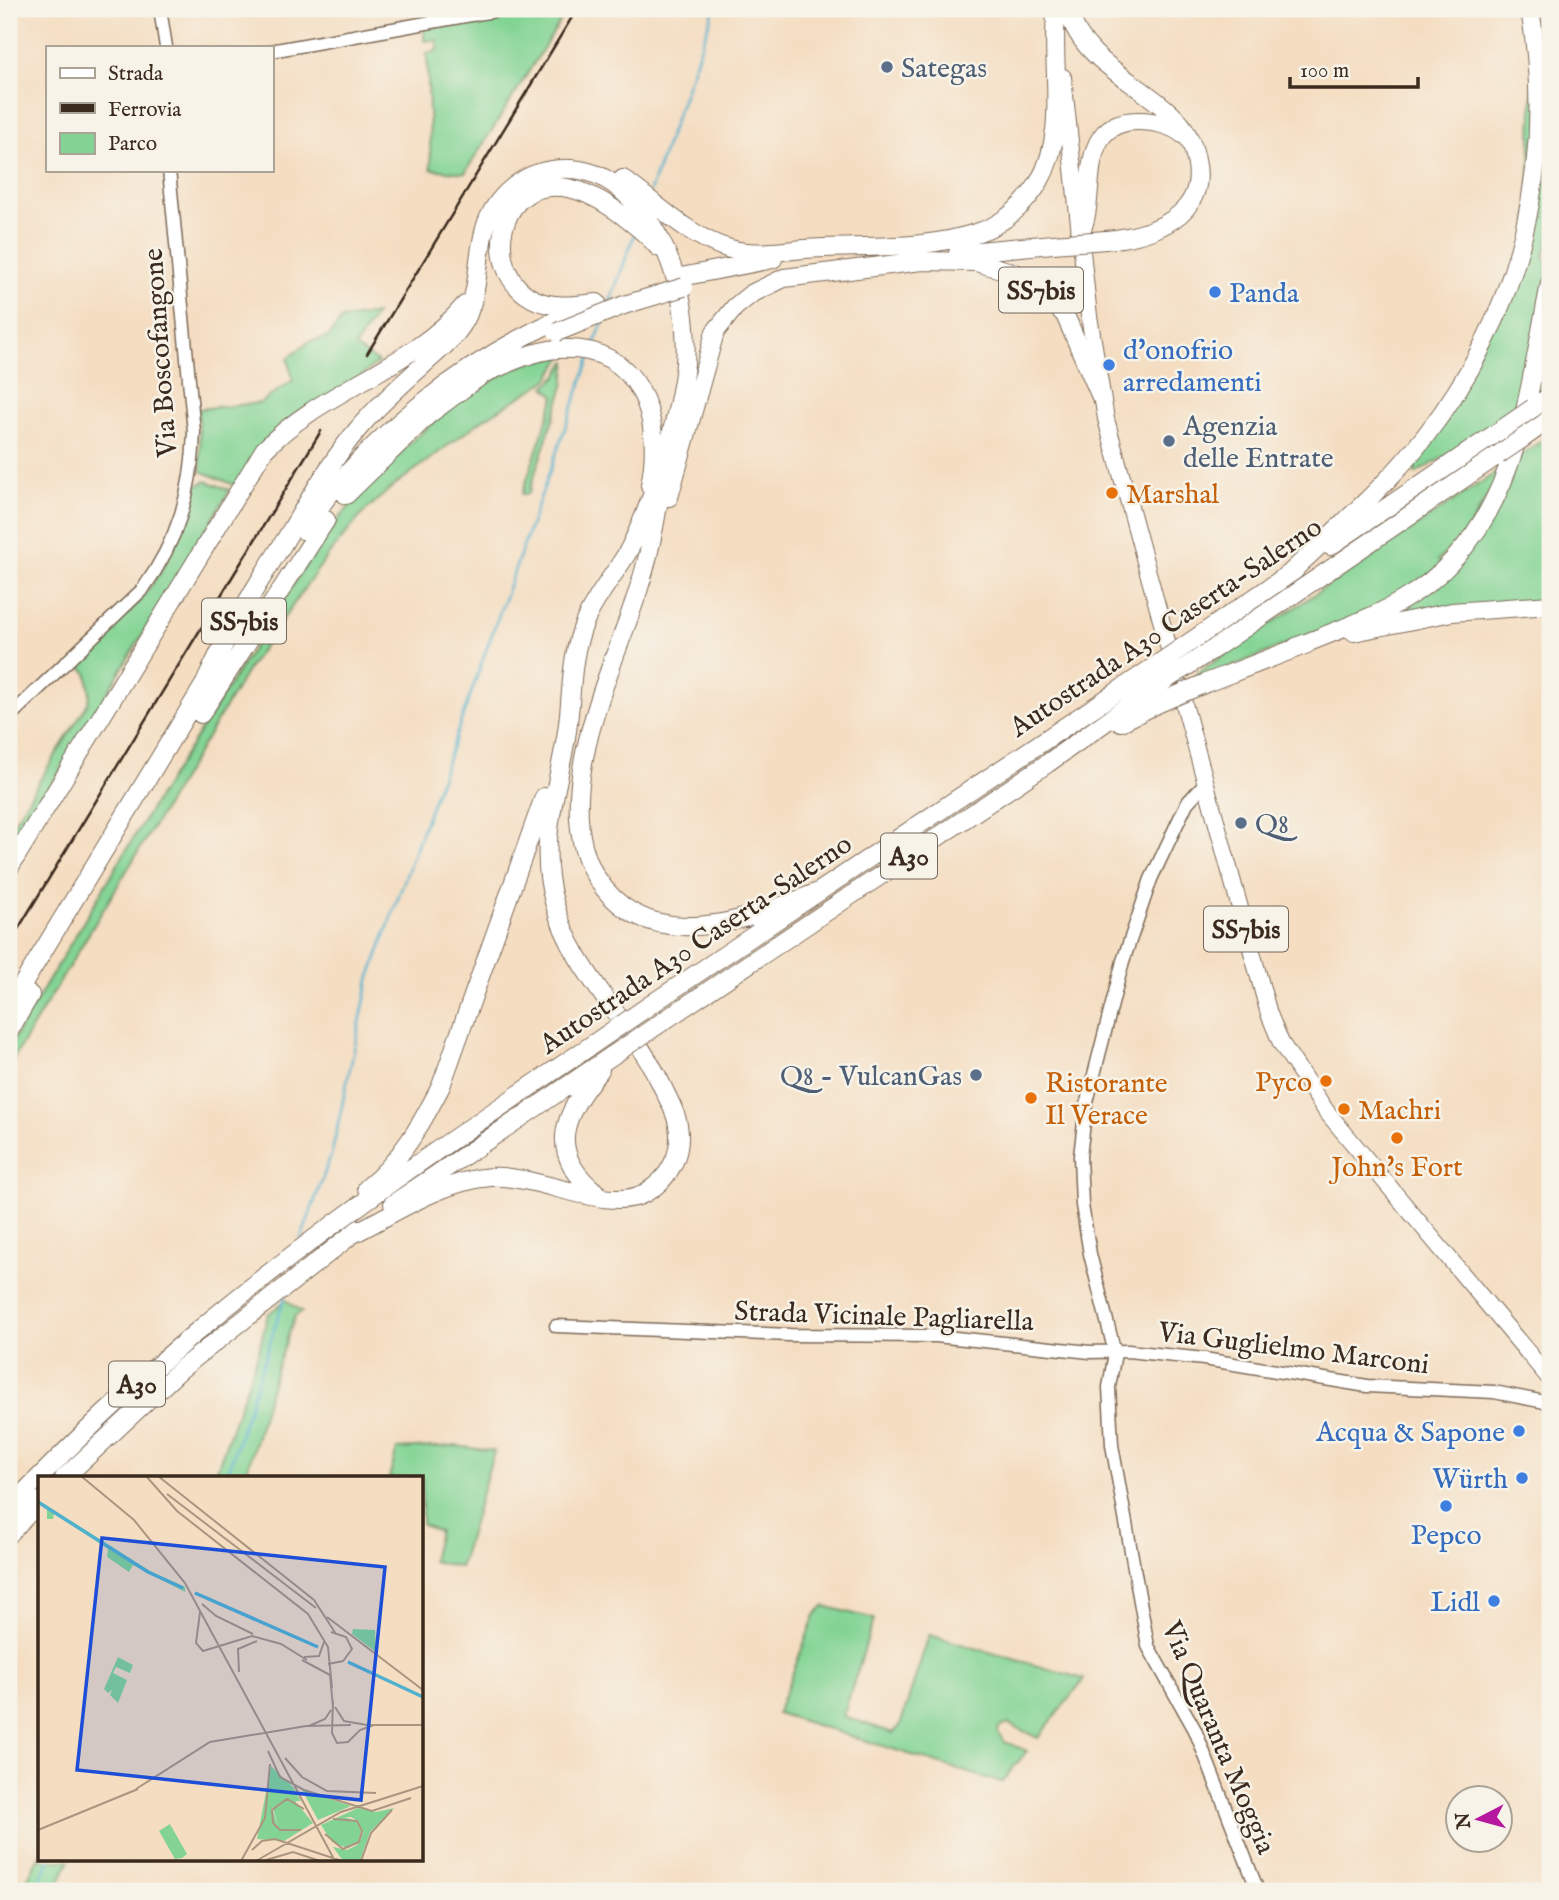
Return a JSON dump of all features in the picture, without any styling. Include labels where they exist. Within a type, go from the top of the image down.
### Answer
[{"type":"highway","points":[[1288,575],[1367,499],[1425,437],[1466,376],[1500,306],[1522,244],[1537,174],[1539,90],[1530,9]]},
{"type":"highway","name":"SS7bis","points":[[749,265],[962,253],[1106,240],[1155,229],[1187,209],[1195,195],[1198,170],[1181,124],[1162,106],[1094,55],[1060,11]]},
{"type":"highway","name":"SS7bis","points":[[9,1031],[179,748],[316,532],[361,478],[393,446],[481,375],[597,303],[679,278],[835,249],[962,237],[993,226],[1023,204],[1046,169],[1055,138],[1053,49],[1060,11]]},
{"type":"highway","name":"SS7bis","points":[[1080,233],[1085,224],[1090,167],[1102,138],[1120,124],[1135,121],[1166,126],[1187,137]]},
{"type":"highway","points":[[206,681],[242,608],[341,451],[372,413],[457,333],[468,312],[483,229],[498,203],[529,176],[563,168],[602,177],[621,184],[648,217],[679,278],[685,358],[667,454],[580,772],[578,806],[584,847],[595,875],[624,907],[645,919],[664,924],[695,926],[757,916],[818,892]]},
{"type":"highway","points":[[648,527],[654,427],[642,391],[634,379],[614,363],[588,352],[563,326],[554,306],[533,298],[512,278],[502,254],[503,225],[515,204],[544,187],[557,185],[578,189],[606,204],[733,250],[835,249]]},
{"type":"highway","name":"SS7bis","points":[[9,1007],[206,681],[306,526],[361,460],[419,406],[457,377],[518,340],[624,305],[679,278],[839,269],[922,261],[962,253]]},
{"type":"highway","name":"SS7bis","points":[[922,261],[995,266],[1034,284],[1065,315],[1101,397]]},
{"type":"highway","points":[[351,1235],[435,1192],[482,1178],[534,1180],[604,1199],[631,1199],[645,1193],[667,1175],[678,1150],[678,1124],[647,1057],[563,930],[550,883],[547,835],[569,716],[572,660],[587,617],[648,527],[679,466],[708,349],[724,319],[751,294],[767,284],[784,278],[839,269]]},
{"type":"highway","points":[[9,868],[264,450],[288,428],[442,329],[468,301],[475,281]]},
{"type":"highway","points":[[1149,691],[1206,683],[1296,647],[1403,600],[1444,570],[1476,535],[1499,495],[1512,459],[1550,284]]},
{"type":"highway","name":"Autostrada A30 Caserta-Salerno","points":[[66,1476],[127,1417],[243,1318],[422,1182],[1070,747],[1149,691],[1202,634],[1550,396]]},
{"type":"highway","name":"Autostrada A30 Caserta-Salerno","points":[[331,1222],[818,892],[1149,691],[1550,419]]},
{"type":"highway","points":[[1296,647],[1452,612],[1550,605]]},
{"type":"highway","points":[[555,794],[571,759],[592,727]]},
{"type":"highway","points":[[331,1222],[400,1155],[421,1126],[442,1086],[562,755]]},
{"type":"highway","points":[[604,1199],[574,1172],[565,1144],[565,1128],[576,1100],[613,1055]]},
{"type":"highway","name":"A30","points":[[41,1476],[107,1410],[275,1265],[331,1222]]},
{"type":"highway","name":"A30","points":[[9,1508],[38,1479]]},
{"type":"highway","points":[[9,1534],[38,1504]]},
{"type":"main road","name":"SS7bis","points":[[1060,11],[1080,233],[1101,397],[1269,1014],[1281,1043],[1326,1111],[1550,1379]]},
{"type":"street","points":[[160,9],[166,46]]},
{"type":"street","points":[[273,51],[504,9]]},
{"type":"street","name":"Via Boscofangone","points":[[9,717],[143,589],[159,567],[182,519],[193,464],[194,432],[169,172]]},
{"type":"street","points":[[1115,1353],[1090,1254],[1082,1205],[1080,1156],[1086,1106],[1123,961],[1151,879],[1187,803],[1206,782]]},
{"type":"street","name":"Strada Vicinale Pagliarella","points":[[555,1326],[790,1335],[936,1336],[1115,1353]]},
{"type":"street","name":"Via Guglielmo Marconi","points":[[1115,1353],[1204,1359],[1367,1386],[1494,1392],[1550,1403]]},
{"type":"street","name":"Via Quaranta Moggia","points":[[1115,1353],[1110,1387],[1112,1445],[1148,1646],[1195,1730],[1258,1891]]},
{"type":"green space","points":[[527,9],[568,9],[465,173],[431,169],[427,53],[438,51],[437,40],[424,41],[424,27],[447,26]]},
{"type":"green space","points":[[1535,9],[1550,9],[1550,236],[1544,258],[1550,261],[1518,407],[1451,453],[1416,473],[1406,467],[1451,409],[1528,243]]},
{"type":"green space","points":[[1550,311],[1550,386],[1533,397]]},
{"type":"green space","points":[[376,314],[355,347],[378,362],[234,485],[201,471],[198,409],[260,403],[293,380],[288,358],[310,341],[327,338],[342,319]]},
{"type":"green space","points":[[563,356],[548,380],[485,418],[392,487],[364,512],[328,555],[250,666],[9,1066],[9,1047],[153,805],[321,541],[397,455],[428,426],[462,400],[496,378],[530,363]]},
{"type":"green space","points":[[567,360],[564,386],[530,489],[528,494],[522,494],[555,396],[545,387],[557,376]]},
{"type":"green space","points":[[1550,435],[1550,604],[1381,621],[1428,589],[1517,458]]},
{"type":"green space","points":[[1504,467],[1461,541],[1438,560],[1443,564],[1394,600],[1200,680],[1196,674]]},
{"type":"green space","points":[[206,481],[230,490],[9,855],[9,830],[88,703],[90,694],[87,673],[76,663],[119,622],[151,585],[176,543],[196,486]]},
{"type":"green space","points":[[286,1300],[302,1312],[295,1316],[273,1379],[246,1476],[215,1476],[257,1357],[268,1314]]},
{"type":"green space","points":[[456,1446],[494,1451],[460,1567],[432,1561],[439,1531],[424,1526],[424,1476],[390,1476],[397,1449]]},
{"type":"green space","points":[[824,1606],[874,1619],[843,1716],[893,1733],[900,1726],[929,1635],[1084,1679],[1038,1738],[1009,1724],[999,1727],[998,1733],[1005,1742],[1027,1751],[1002,1782],[992,1780],[777,1713],[815,1615]]},
{"type":"green space","points":[[38,1858],[38,1862],[69,1862],[54,1891],[21,1891]]},
{"type":"waterway","points":[[650,191],[714,9]]},
{"type":"waterway","points":[[610,302],[635,233]]},
{"type":"waterway","points":[[594,345],[603,322]]},
{"type":"waterway","points":[[301,1239],[332,1152],[369,980],[590,358]]},
{"type":"waterway","points":[[227,1476],[285,1296]]},
{"type":"waterway","points":[[34,1891],[49,1862]]},
{"type":"railway","points":[[367,354],[577,9]]},
{"type":"railway","points":[[9,944],[321,431]]},
{"type":"place","name":"Sategas","points":[[887,67]]},
{"type":"place","name":"Panda","points":[[1215,292]]},
{"type":"place","name":"d'onofrio arredamenti","points":[[1109,365]]},
{"type":"place","name":"Agenzia delle Entrate","points":[[1169,441]]},
{"type":"place","name":"Marshal","points":[[1112,493]]},
{"type":"place","name":"Q8","points":[[1241,823]]},
{"type":"place","name":"Q8 - VulcanGas","points":[[976,1075]]},
{"type":"place","name":"Pyco","points":[[1326,1081]]},
{"type":"place","name":"Ristorante Il Verace","points":[[1031,1098]]},
{"type":"place","name":"Machri","points":[[1344,1109]]},
{"type":"place","name":"John's Fort","points":[[1397,1138]]},
{"type":"place","name":"Acqua & Sapone","points":[[1519,1431]]},
{"type":"place","name":"Würth","points":[[1522,1478]]},
{"type":"place","name":"Pepco","points":[[1446,1506]]},
{"type":"place","name":"Lidl","points":[[1494,1601]]}]
